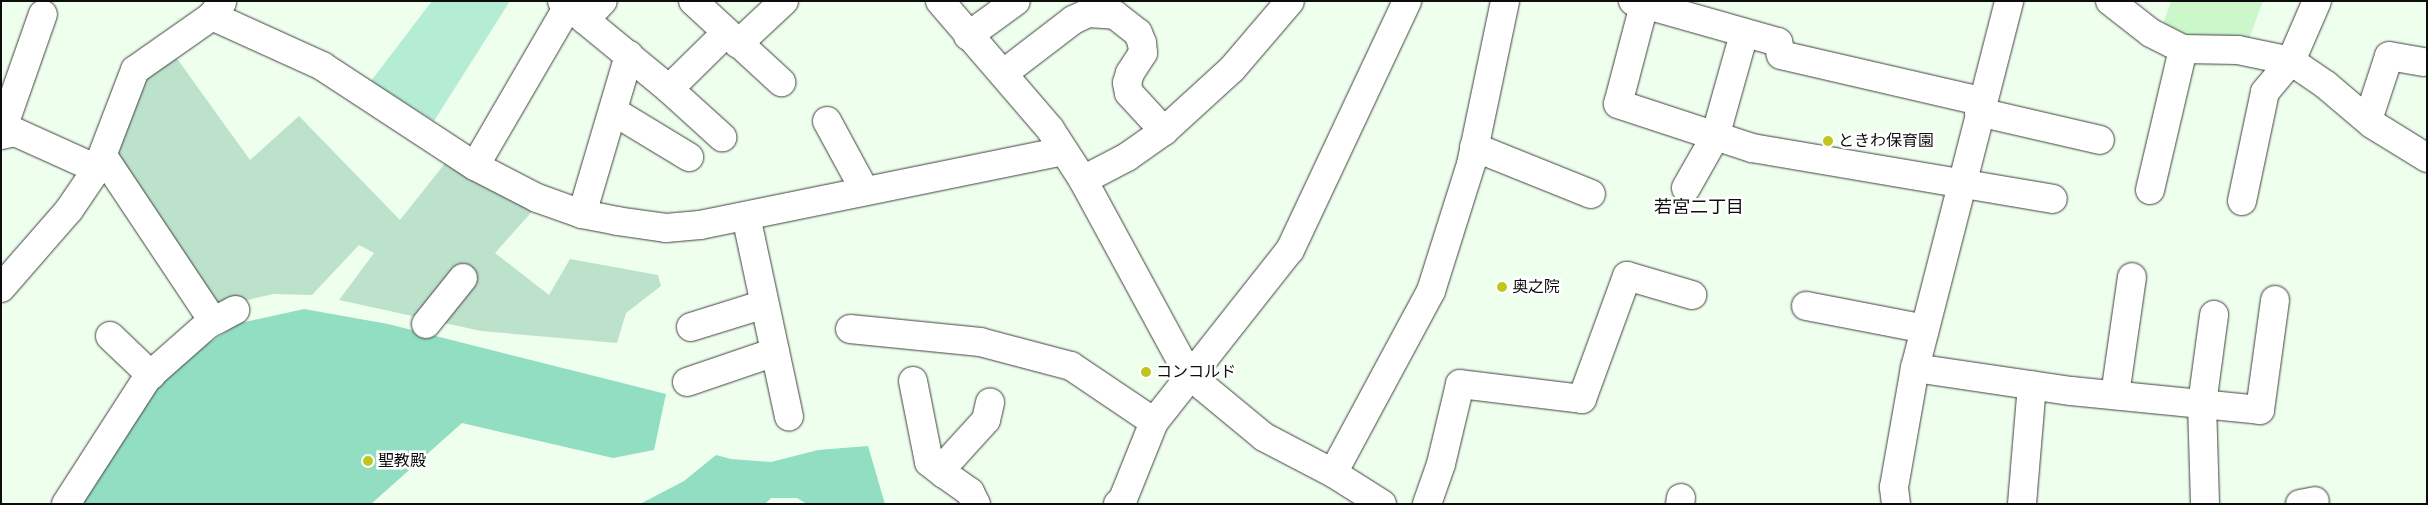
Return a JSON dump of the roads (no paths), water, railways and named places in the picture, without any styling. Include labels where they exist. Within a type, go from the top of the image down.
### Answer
[{"type":"street","points":[[693,1],[781,82]]},
{"type":"street","points":[[669,89],[732,38],[784,1]]},
{"type":"street","points":[[940,1],[968,36],[1004,73],[1050,130],[1064,151],[1083,180],[1189,375],[1264,437],[1334,473],[1382,504]]},
{"type":"street","points":[[968,36],[1016,1]]},
{"type":"street","points":[[1118,504],[1123,499],[1154,422],[1189,375],[1290,250],[1407,1]]},
{"type":"street","points":[[1334,473],[1431,291],[1474,147],[1505,1]]},
{"type":"street","points":[[1896,504],[1894,487],[1915,368],[1980,107],[2010,1]]},
{"type":"street","points":[[2110,1],[2151,33],[2183,49],[2238,50],[2291,61],[2326,84],[2368,120],[2427,158]]},
{"type":"street","points":[[2242,201],[2265,92],[2291,61],[2317,1]]},
{"type":"street","points":[[2054,199],[1752,148],[1618,104],[1638,3],[1778,42],[1781,55],[2100,140]]},
{"type":"street","points":[[1083,180],[1127,157],[1164,131],[1232,69],[1283,4]]},
{"type":"street","points":[[475,166],[579,7],[629,55],[722,137]]},
{"type":"street","points":[[1,288],[69,210],[100,162],[135,70],[218,9],[322,66],[475,166],[537,198],[582,214],[666,228],[746,216],[1064,151]]},
{"type":"street","points":[[1004,73],[1072,20],[1088,13],[1115,15],[1138,33],[1142,43],[1143,53],[1130,73],[1127,83],[1129,93],[1164,131]]},
{"type":"street","points":[[43,14],[5,122],[3,133],[15,132],[100,162],[224,316],[150,375],[66,504]]},
{"type":"street","points":[[1686,188],[1715,137],[1744,34]]},
{"type":"street","points":[[2150,190],[2183,49]]},
{"type":"street","points":[[582,214],[629,55]]},
{"type":"street","points":[[2368,120],[2389,56],[2423,62]]},
{"type":"street","points":[[613,111],[689,157]]},
{"type":"street","points":[[827,121],[865,191]]},
{"type":"street","points":[[1474,147],[1591,194]]},
{"type":"street","points":[[746,216],[789,416]]},
{"type":"street","points":[[1427,504],[1441,464],[1460,384],[1582,399],[1627,276],[1692,295]]},
{"type":"street","points":[[2115,395],[2132,277]]},
{"type":"street","points":[[426,324],[463,278]]},
{"type":"street","points":[[1915,368],[2032,385],[2260,410],[2275,300]]},
{"type":"street","points":[[691,327],[765,304]]},
{"type":"street","points":[[1806,306],[1925,329]]},
{"type":"street","points":[[2205,504],[2202,404],[2214,315]]},
{"type":"street","points":[[850,329],[980,342],[1071,366],[1154,422]]},
{"type":"street","points":[[110,336],[150,375]]},
{"type":"street","points":[[687,382],[775,352]]},
{"type":"street","points":[[913,381],[929,462],[970,492],[976,504]]},
{"type":"street","points":[[2022,504],[2032,385]]},
{"type":"street","points":[[944,474],[946,464],[986,420],[990,402]]},
{"type":"place","name":"ときわ保育園","points":[[1828,141]]},
{"type":"place","name":"奥之院","points":[[1502,287]]},
{"type":"place","name":"コンコルド","points":[[1146,372]]},
{"type":"place","name":"聖教殿","points":[[368,461]]},
{"type":"district","name":"若宮二丁目","points":[[1699,207]]}]
